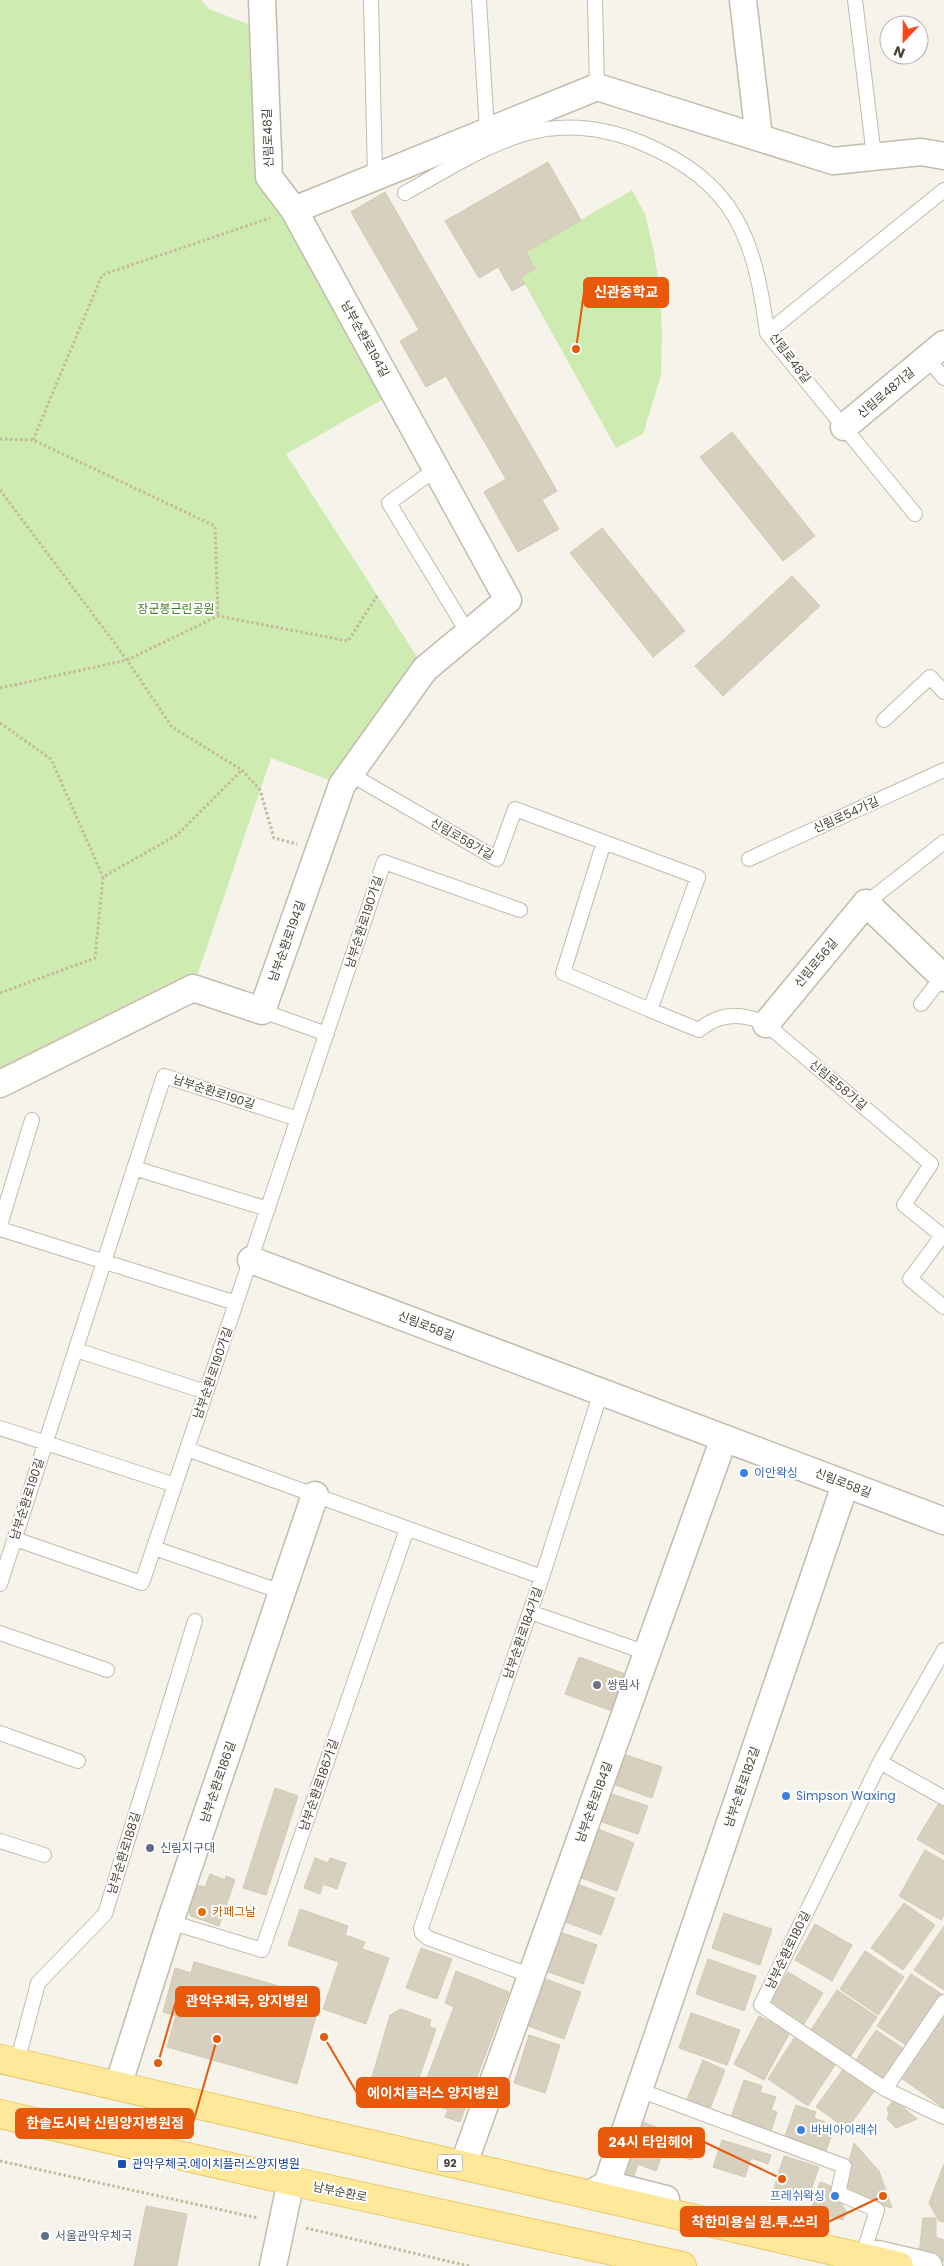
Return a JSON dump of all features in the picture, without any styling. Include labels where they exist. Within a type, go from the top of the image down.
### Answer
[{"type":"main road","name":"92","points":[[8,2061],[463,2166],[598,2189],[899,2266]]},
{"type":"main road","name":"남부순환로","points":[[0,2114],[291,2181],[682,2266]]},
{"type":"street","name":"신림로48길","points":[[262,0],[269,177],[294,210]]},
{"type":"street","points":[[743,0],[759,138]]},
{"type":"street","points":[[294,210],[487,130],[597,87],[833,161],[920,152],[944,156]]},
{"type":"street","name":"남부순환로194길","points":[[262,1011],[342,785],[425,669],[508,600],[294,210]]},
{"type":"street","name":"신림로48가길","points":[[844,427],[935,351]]},
{"type":"street","points":[[866,903],[943,977]]},
{"type":"street","name":"신림로56길","points":[[766,1024],[866,903]]},
{"type":"street","points":[[0,1084],[193,988],[262,1011]]},
{"type":"street","name":"신림로58길","points":[[251,1260],[944,1521]]},
{"type":"street","name":"남부순환로184길","points":[[463,2166],[724,1438]]},
{"type":"street","name":"남부순환로182길","points":[[598,2189],[639,2090],[845,1484]]},
{"type":"street","name":"남부순환로186길","points":[[118,2086],[170,1922],[315,1495]]},
{"type":"street","points":[[273,2266],[291,2181]]},
{"type":"street","points":[[598,2189],[929,2266]]},
{"type":"lane","points":[[371,0],[375,176]]},
{"type":"lane","points":[[479,0],[487,130]]},
{"type":"lane","points":[[595,0],[597,87]]},
{"type":"lane","points":[[856,0],[874,156]]},
{"type":"lane","points":[[405,193],[484,150],[524,134],[560,127],[589,127],[619,134],[668,154],[693,170],[718,192],[736,219],[752,252],[761,286],[767,333]]},
{"type":"lane","name":"신림로48길","points":[[915,514],[767,333],[944,190]]},
{"type":"lane","name":"신림로48가길","points":[[935,351],[944,378]]},
{"type":"lane","points":[[436,469],[389,503],[468,633]]},
{"type":"lane","points":[[884,720],[930,677],[944,692]]},
{"type":"lane","name":"신림로54가길","points":[[749,859],[944,770]]},
{"type":"lane","name":"신림로58가길","points":[[350,774],[497,859],[515,809],[698,877],[650,1010]]},
{"type":"lane","name":"신림로58가길","points":[[604,842],[563,973],[699,1030],[706,1024],[725,1016],[746,1016],[766,1024],[931,1164],[904,1205],[943,1236],[910,1279],[944,1307]]},
{"type":"lane","name":"신림로56길","points":[[866,903],[944,842]]},
{"type":"lane","name":"남부순환로190가길","points":[[15,1539],[142,1583],[384,862],[520,910]]},
{"type":"lane","points":[[921,1004],[943,977]]},
{"type":"lane","points":[[262,1011],[327,1034]]},
{"type":"lane","name":"남부순환로190길","points":[[0,1584],[164,1076],[298,1119]]},
{"type":"lane","points":[[32,1120],[0,1227],[236,1303]]},
{"type":"lane","points":[[134,1168],[268,1209]]},
{"type":"lane","points":[[76,1350],[206,1392]]},
{"type":"lane","points":[[542,1578],[601,1392]]},
{"type":"lane","points":[[0,1428],[46,1443]]},
{"type":"lane","name":"남부순환로190길","points":[[46,1443],[176,1485]]},
{"type":"lane","name":"남부순환로184가길","points":[[187,1449],[542,1578],[421,1928],[422,1933],[428,1938],[532,1976]]},
{"type":"lane","name":"남부순환로186가길","points":[[170,1922],[262,1950],[407,1529]]},
{"type":"lane","points":[[154,1548],[282,1592]]},
{"type":"lane","points":[[530,1612],[647,1653]]},
{"type":"lane","name":"남부순환로188길","points":[[8,2061],[38,1983],[105,1914],[195,1620]]},
{"type":"lane","points":[[0,1633],[108,1670]]},
{"type":"lane","name":"남부순환로180길","points":[[944,1650],[880,1762],[761,2004],[885,2089],[944,2117]]},
{"type":"lane","points":[[0,1734],[78,1761]]},
{"type":"lane","points":[[880,1762],[944,1798]]},
{"type":"lane","points":[[0,1841],[44,1855]]},
{"type":"lane","points":[[885,2089],[944,2002]]},
{"type":"lane","points":[[639,2090],[844,2166],[838,2193],[877,2210],[864,2251]]},
{"type":"path","points":[[33,440],[102,274],[294,210]]},
{"type":"path","points":[[0,438],[33,440],[215,526],[218,616]]},
{"type":"path","points":[[0,490],[127,660],[172,727],[242,770],[260,790],[274,838],[319,851]]},
{"type":"path","points":[[0,688],[127,660],[218,616],[348,641],[377,596]]},
{"type":"path","points":[[0,723],[51,759],[103,877],[95,958],[0,993]]},
{"type":"path","points":[[103,877],[177,835],[242,770]]},
{"type":"path","points":[[0,2161],[469,2266]]},
{"type":"green space","name":"장군봉근린공원","points":[[0,0],[201,0],[209,9],[263,30],[269,177],[394,393],[286,454],[425,669],[342,785],[271,758],[193,988],[0,1084]]},
{"type":"green space","points":[[632,190],[645,214],[654,252],[660,291],[661,375],[643,434],[616,448],[521,277],[535,268],[526,252]]},
{"type":"building","points":[[548,162],[581,220],[526,252],[535,269],[521,277],[525,284],[512,291],[498,267],[479,278],[445,221]]},
{"type":"building","points":[[385,192],[557,491],[542,500],[559,529],[518,552],[484,492],[506,479],[446,376],[426,387],[400,341],[419,330],[351,212]]},
{"type":"building","points":[[732,432],[815,536],[783,561],[700,457]]},
{"type":"building","points":[[602,528],[685,631],[653,657],[570,553]]},
{"type":"building","points":[[792,576],[820,606],[723,696],[695,666]]},
{"type":"building","name":"쌍림사","points":[[579,1657],[628,1675],[615,1712],[565,1694]]},
{"type":"building","points":[[620,1753],[662,1767],[652,1798],[610,1783]]},
{"type":"building","points":[[275,1788],[298,1796],[266,1895],[243,1888]]},
{"type":"building","points":[[606,1792],[648,1806],[638,1834],[596,1820]]},
{"type":"building","points":[[940,1801],[944,1803],[944,1855],[917,1839]]},
{"type":"building","points":[[593,1827],[634,1843],[617,1891],[576,1876]]},
{"type":"building","points":[[925,1850],[944,1861],[944,1915],[941,1920],[899,1896]]},
{"type":"building","points":[[315,1858],[328,1863],[330,1858],[346,1863],[337,1889],[323,1884],[320,1894],[304,1888]]},
{"type":"building","points":[[210,1874],[225,1880],[226,1876],[235,1880],[219,1926],[191,1916],[188,1910],[197,1885],[205,1887]]},
{"type":"building","points":[[574,1883],[615,1898],[601,1935],[560,1920]]},
{"type":"building","points":[[904,1903],[935,1925],[903,1970],[871,1948]]},
{"type":"building","points":[[300,1909],[348,1926],[345,1935],[365,1942],[362,1949],[389,1958],[366,2024],[323,2009],[339,1962],[288,1945]]},
{"type":"building","points":[[724,1913],[772,1929],[760,1965],[712,1948]]},
{"type":"building","points":[[815,1924],[852,1945],[832,1981],[795,1960]]},
{"type":"building","points":[[944,1926],[944,1990],[914,1970]]},
{"type":"building","points":[[557,1931],[597,1945],[583,1984],[543,1970]]},
{"type":"building","points":[[421,1948],[452,1959],[437,1999],[406,1988]]},
{"type":"building","points":[[865,1951],[904,1977],[878,2015],[840,1989]]},
{"type":"building","points":[[708,1959],[756,1976],[744,2011],[696,1994]]},
{"type":"building","points":[[194,1962],[321,1998],[297,2084],[167,2047],[176,2016],[163,2012],[175,1968],[191,1973]]},
{"type":"building","points":[[456,1971],[509,1992],[460,2122],[445,2117],[448,2110],[419,2099],[454,2007],[445,2003]]},
{"type":"building","points":[[788,1972],[823,1993],[804,2024],[769,2003]]},
{"type":"building","points":[[911,1974],[943,1995],[909,2047],[877,2026]]},
{"type":"building","points":[[540,1977],[581,1992],[564,2039],[523,2024]]},
{"type":"building","points":[[837,1990],[877,2017],[848,2060],[809,2033]]},
{"type":"building","points":[[401,2009],[431,2020],[429,2026],[436,2029],[413,2095],[373,2092],[370,2084],[390,2015]]},
{"type":"building","points":[[691,2013],[740,2030],[727,2065],[679,2048]]},
{"type":"building","points":[[759,2016],[790,2032],[764,2080],[734,2064]]},
{"type":"building","points":[[944,2017],[944,2108],[901,2078]]},
{"type":"building","points":[[876,2030],[907,2051],[885,2084],[854,2063]]},
{"type":"building","points":[[529,2035],[560,2045],[545,2093],[514,2083]]},
{"type":"building","points":[[794,2038],[835,2065],[808,2106],[768,2079]]},
{"type":"building","points":[[703,2060],[725,2070],[709,2111],[686,2102]]},
{"type":"building","points":[[844,2068],[875,2090],[847,2129],[816,2107]]},
{"type":"building","points":[[744,2080],[762,2086],[760,2092],[776,2097],[771,2110],[777,2112],[770,2134],[730,2120]]},
{"type":"building","points":[[894,2100],[917,2119],[896,2128],[887,2119],[889,2114],[887,2108]]},
{"type":"building","points":[[796,2105],[816,2112],[814,2118],[825,2122],[822,2130],[832,2134],[826,2151],[785,2136]]},
{"type":"building","points":[[635,2119],[670,2132],[656,2171],[638,2164],[633,2179],[615,2172]]},
{"type":"building","points":[[674,2131],[699,2138],[692,2160],[667,2153]]},
{"type":"building","points":[[722,2140],[771,2155],[768,2164],[751,2158],[745,2177],[713,2167]]},
{"type":"building","points":[[854,2143],[879,2171],[892,2208],[840,2193]]},
{"type":"building","points":[[784,2156],[819,2167],[808,2199],[774,2188]]},
{"type":"building","points":[[944,2164],[944,2222],[939,2221],[929,2203]]},
{"type":"building","points":[[820,2182],[831,2186],[846,2211],[843,2220],[811,2211]]},
{"type":"building","points":[[146,2206],[187,2214],[177,2266],[134,2266]]},
{"type":"building","points":[[923,2218],[936,2218],[936,2237],[944,2240],[944,2261],[919,2255]]},
{"type":"place","name":"신관중학교","points":[[576,349]]},
{"type":"place","name":"이안왁싱","points":[[744,1473]]},
{"type":"place","name":"쌍림사","points":[[597,1685]]},
{"type":"place","name":"Simpson Waxing","points":[[786,1796]]},
{"type":"place","name":"신림지구대","points":[[150,1848]]},
{"type":"place","name":"카페그날","points":[[202,1912]]},
{"type":"place","name":"에이치플러스 양지병원","points":[[324,2037]]},
{"type":"place","name":"한솥도시락 신림양지병원점","points":[[217,2039]]},
{"type":"place","name":"관악우체국, 양지병원","points":[[158,2063]]},
{"type":"place","name":"바비아이래쉬","points":[[801,2130]]},
{"type":"place","name":"관악우체국.에이치플러스양지병원","points":[[122,2164]]},
{"type":"place","name":"24시 타임헤어","points":[[782,2179]]},
{"type":"place","name":"프레쉬왁싱","points":[[835,2196]]},
{"type":"place","name":"착한미용실 원.투.쓰리","points":[[883,2196]]},
{"type":"place","name":"서울관악우체국","points":[[45,2236]]}]
